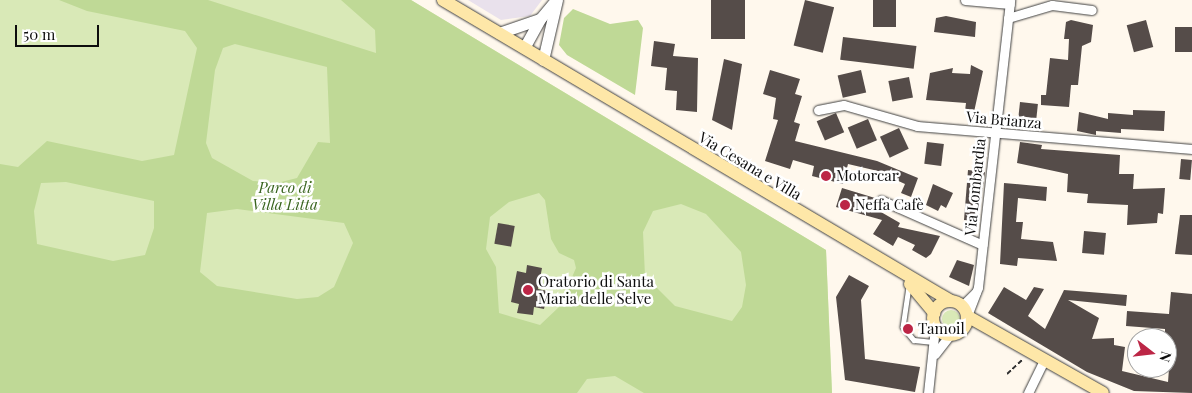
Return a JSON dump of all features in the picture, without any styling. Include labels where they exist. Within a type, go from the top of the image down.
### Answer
[{"type":"main road","name":"Via Cesana e Villa","points":[[444,0],[907,280],[960,308],[1041,364],[1102,393]]},
{"type":"main road","name":"Via Cesana e Villa","points":[[907,280],[934,313]]},
{"type":"main road","points":[[960,308],[963,330],[942,340],[935,327],[934,313],[960,308]]},
{"type":"main road","name":"Via Cesana e Villa","points":[[963,330],[998,334]]},
{"type":"street","points":[[524,48],[540,19],[556,0]]},
{"type":"street","points":[[543,60],[556,0]]},
{"type":"street","points":[[965,0],[1010,2]]},
{"type":"street","name":"Via Lombardia","points":[[960,308],[978,288],[1010,2]]},
{"type":"street","points":[[1008,18],[1052,5],[1092,10]]},
{"type":"street","points":[[499,33],[540,19]]},
{"type":"street","name":"Via Brianza","points":[[818,110],[844,105],[917,126],[1192,150]]},
{"type":"street","points":[[881,200],[983,245]]},
{"type":"street","points":[[928,393],[935,354],[942,340]]},
{"type":"street","points":[[1028,393],[1041,364]]},
{"type":"lane","points":[[907,280],[903,327],[914,340],[942,340]]},
{"type":"path","points":[[1007,374],[1022,360],[1041,364]]},
{"type":"shaded area","points":[[468,0],[542,0],[530,16],[501,20]]},
{"type":"green space","name":"Parco di Villa Litta","points":[[0,0],[411,0],[826,250],[832,393],[0,393]]},
{"type":"green space","name":"Parco di Villa Litta","points":[[59,0],[208,0],[376,53],[375,30],[341,0],[411,0],[826,250],[832,393],[644,393],[615,376],[587,379],[577,393],[0,393],[0,164],[18,167],[47,141],[142,161],[174,155],[197,48],[185,31],[87,11]],"holes":[[[235,44],[327,67],[330,143],[318,142],[297,178],[277,183],[253,181],[212,158],[206,143],[215,70],[223,48]],[[66,182],[154,201],[154,228],[145,255],[113,261],[37,244],[34,211],[41,183]],[[539,193],[545,200],[551,239],[559,253],[574,260],[576,268],[559,307],[540,325],[499,313],[496,267],[486,249],[490,217],[509,202]],[[681,204],[706,214],[741,252],[746,285],[742,307],[732,321],[675,306],[645,276],[643,232],[653,211]],[[237,209],[344,223],[353,243],[334,287],[318,297],[297,299],[217,286],[200,272],[207,213]]]},
{"type":"green space","points":[[573,9],[610,24],[638,20],[643,28],[635,95],[567,55],[559,45],[564,18]]},
{"type":"green space","points":[[947,310],[955,310],[960,315],[958,326],[947,328],[942,323],[942,315]]},
{"type":"building","points":[[711,0],[745,0],[745,39],[711,39]]},
{"type":"building","points":[[805,0],[834,7],[823,53],[794,46]]},
{"type":"building","points":[[873,0],[896,0],[896,27],[873,27]]},
{"type":"building","points":[[946,16],[976,22],[975,37],[934,32],[936,18]]},
{"type":"building","points":[[1071,20],[1093,25],[1091,42],[1082,46],[1078,85],[1071,85],[1069,107],[1041,105],[1041,95],[1046,95],[1050,58],[1068,60],[1069,39],[1064,39],[1066,22]]},
{"type":"building","points":[[1146,20],[1153,47],[1134,52],[1127,25]]},
{"type":"building","points":[[1175,27],[1192,27],[1192,52],[1175,52]]},
{"type":"building","points":[[843,37],[916,46],[914,69],[840,60]]},
{"type":"building","points":[[654,41],[675,44],[673,56],[698,58],[697,112],[676,110],[677,91],[665,90],[667,68],[651,66]]},
{"type":"building","points":[[724,59],[742,64],[732,130],[712,120]]},
{"type":"building","points":[[971,65],[983,71],[974,112],[965,111],[966,103],[926,100],[930,73],[953,68],[952,73],[970,74]]},
{"type":"building","points":[[770,70],[800,79],[795,94],[802,96],[794,122],[800,124],[795,141],[877,161],[918,178],[911,197],[901,193],[905,184],[894,179],[895,175],[848,164],[843,184],[812,176],[814,166],[793,160],[790,169],[765,161],[778,120],[773,119],[776,98],[763,94]]},
{"type":"building","points":[[861,70],[866,92],[843,98],[838,75]]},
{"type":"building","points":[[909,77],[913,98],[892,102],[888,81]]},
{"type":"building","points":[[1020,102],[1038,104],[1035,127],[1018,125]]},
{"type":"building","points":[[1133,110],[1165,111],[1164,131],[1121,129],[1121,133],[1096,131],[1096,135],[1077,131],[1079,112],[1108,119],[1108,113],[1133,115]]},
{"type":"building","points":[[836,113],[844,132],[825,141],[817,121]]},
{"type":"building","points":[[868,119],[877,140],[857,149],[848,128]]},
{"type":"building","points":[[899,128],[909,149],[890,158],[880,137]]},
{"type":"building","points":[[927,142],[944,144],[941,166],[924,164]]},
{"type":"building","points":[[1020,142],[1042,145],[1041,149],[1120,155],[1119,174],[1134,174],[1133,189],[1165,188],[1163,214],[1158,213],[1157,223],[1127,225],[1128,205],[1087,203],[1088,194],[1067,192],[1068,174],[1017,163]]},
{"type":"building","points":[[1181,159],[1192,160],[1190,180],[1179,179]]},
{"type":"building","points":[[968,170],[985,172],[978,222],[964,220]]},
{"type":"building","points":[[1004,183],[1047,187],[1046,201],[1018,198],[1016,222],[1023,222],[1021,239],[1053,242],[1057,261],[1018,258],[1017,266],[1000,264]]},
{"type":"building","points":[[933,184],[953,193],[946,208],[941,205],[938,211],[926,205]]},
{"type":"building","points":[[842,188],[875,198],[874,208],[900,223],[898,227],[940,236],[931,254],[926,258],[912,250],[915,245],[898,237],[893,246],[873,234],[882,220],[836,207]]},
{"type":"building","points":[[1180,215],[1192,215],[1192,255],[1175,254]]},
{"type":"building","points":[[498,223],[515,226],[511,247],[494,244]]},
{"type":"building","points":[[1084,231],[1106,233],[1104,255],[1082,253]]},
{"type":"building","points":[[957,260],[974,265],[969,286],[949,277]]},
{"type":"building","name":"Oratorio di Santa Maria delle Selve","points":[[527,265],[542,268],[538,289],[548,291],[544,309],[534,307],[533,315],[517,313],[519,304],[511,302],[517,271],[526,273]]},
{"type":"building","points":[[849,275],[869,286],[861,300],[865,359],[920,367],[915,392],[845,380],[836,297]]},
{"type":"building","points":[[1004,287],[1026,300],[1034,287],[1044,289],[1028,316],[1045,329],[1064,290],[1127,295],[1126,306],[1068,300],[1099,318],[1092,339],[1114,338],[1114,345],[1125,347],[1122,371],[1127,372],[1127,378],[1151,378],[1168,382],[1168,378],[1177,378],[1177,328],[1126,326],[1127,311],[1169,314],[1171,292],[1192,294],[1192,393],[1134,391],[1087,372],[988,313]]},
{"type":"place","name":"Motorcar","points":[[826,176]]},
{"type":"place","name":"Neffa Cafè","points":[[845,205]]},
{"type":"place","name":"Oratorio di Santa Maria delle Selve","points":[[528,290]]},
{"type":"place","name":"Tamoil","points":[[908,329]]}]
